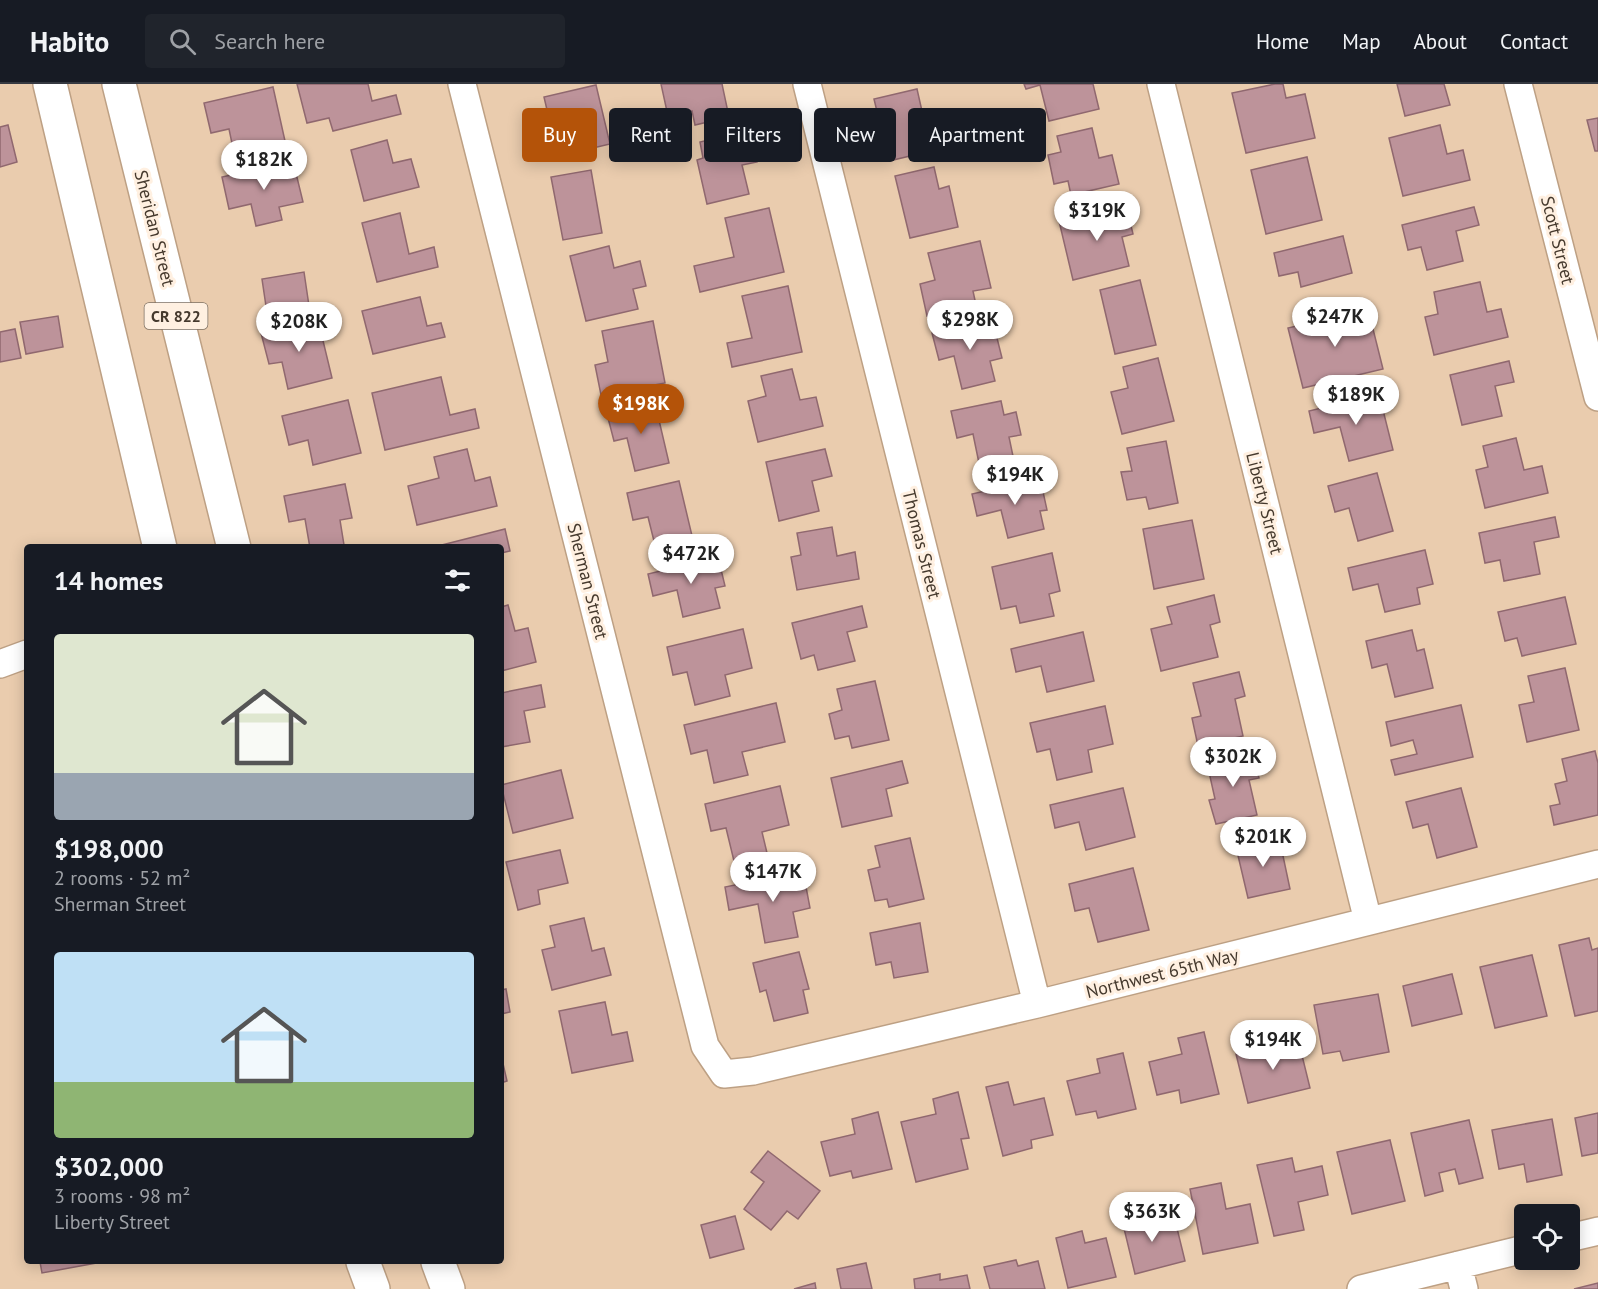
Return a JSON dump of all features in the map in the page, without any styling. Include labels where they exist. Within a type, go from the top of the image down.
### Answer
[{"type":"main road","points":[[50,84],[159,544]]},
{"type":"main road","name":"Sheridan Street","points":[[119,84],[233,544]]},
{"type":"main road","points":[[364,1264],[373,1289]]},
{"type":"main road","points":[[439,1264],[448,1289]]},
{"type":"street","name":"Sherman Street","points":[[462,84],[705,1046],[724,1074]]},
{"type":"street","name":"Thomas Street","points":[[807,84],[1037,1004]]},
{"type":"street","name":"Liberty Street","points":[[1161,84],[1368,921]]},
{"type":"street","name":"Scott Street","points":[[1518,84],[1598,397]]},
{"type":"street","points":[[0,664],[24,655]]},
{"type":"street","name":"Northwest 65th Way","points":[[724,1074],[753,1071],[1037,1004],[1598,864]]},
{"type":"street","points":[[1580,1235],[1598,1231]]},
{"type":"street","points":[[1360,1289],[1461,1277],[1514,1253]]},
{"type":"building","points":[[297,84],[368,84],[372,101],[396,95],[401,114],[333,131],[329,118],[307,123]]},
{"type":"building","points":[[661,84],[722,84],[727,108],[704,108],[704,123],[695,125],[692,108],[666,108]]},
{"type":"building","points":[[1024,84],[1093,84],[1099,109],[1049,121],[1040,85],[1026,89]]},
{"type":"building","points":[[1283,84],[1286,98],[1305,94],[1315,138],[1246,153],[1232,93]]},
{"type":"building","points":[[1397,84],[1444,84],[1450,105],[1405,116]]},
{"type":"building","points":[[596,85],[609,144],[597,147],[597,108],[547,108],[544,97]]},
{"type":"building","points":[[273,87],[285,141],[234,153],[229,129],[211,133],[204,103]]},
{"type":"building","points":[[917,89],[921,108],[908,108],[908,156],[896,159],[896,108],[876,108],[874,99]]},
{"type":"building","points":[[1598,118],[1598,151],[1595,151],[1587,120]]},
{"type":"building","points":[[8,125],[17,162],[0,167],[0,127]]},
{"type":"building","points":[[1440,125],[1447,154],[1463,150],[1470,180],[1403,196],[1389,138]]},
{"type":"building","points":[[1092,128],[1099,158],[1112,155],[1119,184],[1071,195],[1068,181],[1054,184],[1048,155],[1061,152],[1057,136]]},
{"type":"building","points":[[387,140],[393,163],[411,159],[419,187],[364,201],[351,150]]},
{"type":"building","points":[[704,141],[704,162],[757,162],[742,165],[749,194],[707,204],[697,160],[703,158],[700,142]]},
{"type":"building","points":[[1307,157],[1322,220],[1266,234],[1251,170]]},
{"type":"building","points":[[293,161],[303,202],[279,207],[282,220],[256,226],[251,204],[229,209],[222,177]]},
{"type":"building","points":[[934,167],[939,189],[949,186],[958,227],[910,238],[895,176]]},
{"type":"building","points":[[591,170],[602,233],[563,240],[551,177]]},
{"type":"building","points":[[1126,205],[1133,234],[1122,237],[1129,266],[1073,280],[1059,221]]},
{"type":"building","points":[[1474,207],[1479,225],[1456,231],[1463,261],[1427,270],[1421,247],[1408,250],[1402,225]]},
{"type":"building","points":[[769,208],[784,272],[700,292],[694,266],[734,257],[725,218]]},
{"type":"building","points":[[400,213],[409,254],[434,247],[438,267],[377,282],[362,223]]},
{"type":"building","points":[[1343,236],[1352,273],[1301,287],[1298,272],[1279,276],[1274,253]]},
{"type":"building","points":[[980,241],[991,288],[973,291],[976,305],[927,316],[920,284],[935,280],[928,253]]},
{"type":"building","points":[[609,246],[614,268],[640,261],[646,286],[633,289],[638,309],[586,321],[570,256]]},
{"type":"building","points":[[304,272],[309,306],[267,313],[262,279]]},
{"type":"building","points":[[1140,280],[1156,345],[1115,354],[1100,290]]},
{"type":"building","points":[[1480,282],[1487,312],[1501,309],[1508,337],[1434,355],[1425,317],[1438,314],[1434,292]]},
{"type":"building","points":[[788,286],[802,352],[732,367],[727,343],[752,338],[742,296]]},
{"type":"building","points":[[420,297],[427,326],[441,323],[445,337],[373,354],[362,311]]},
{"type":"building","points":[[1368,309],[1383,369],[1303,388],[1288,328]]},
{"type":"building","points":[[58,316],[63,347],[26,354],[20,322]]},
{"type":"building","points":[[992,318],[1002,358],[990,361],[995,381],[962,389],[954,356],[939,360],[932,333]]},
{"type":"building","points":[[318,320],[332,378],[288,389],[282,362],[269,364],[261,333]]},
{"type":"building","points":[[653,321],[665,383],[601,395],[595,365],[608,362],[602,331]]},
{"type":"building","points":[[15,329],[21,358],[0,362],[0,332]]},
{"type":"building","points":[[1158,358],[1174,421],[1122,434],[1111,392],[1128,388],[1123,367]]},
{"type":"building","points":[[1509,361],[1514,382],[1495,386],[1502,416],[1462,425],[1450,375]]},
{"type":"building","points":[[792,369],[800,400],[816,397],[823,426],[758,442],[748,401],[766,396],[761,376]]},
{"type":"building","points":[[441,377],[450,415],[475,409],[479,428],[385,450],[372,393]]},
{"type":"building","points":[[1379,394],[1393,450],[1349,461],[1340,427],[1314,433],[1309,411]]},
{"type":"building","points":[[348,400],[361,453],[313,465],[308,440],[289,445],[282,416]]},
{"type":"building","points":[[1001,401],[1004,415],[1016,412],[1021,435],[1009,437],[1014,461],[980,468],[973,434],[957,438],[951,411]]},
{"type":"building","points":[[655,403],[669,463],[635,471],[627,438],[614,441],[607,414]]},
{"type":"building","points":[[1516,438],[1524,470],[1542,466],[1548,493],[1485,508],[1476,470],[1488,467],[1483,446]]},
{"type":"building","points":[[1166,441],[1178,503],[1149,509],[1146,497],[1127,500],[1121,472],[1132,471],[1127,448]]},
{"type":"building","points":[[467,449],[475,481],[490,477],[497,506],[417,525],[408,486],[439,478],[434,457]]},
{"type":"building","points":[[825,449],[832,476],[812,481],[819,511],[779,521],[766,462]]},
{"type":"building","points":[[1377,473],[1393,531],[1358,541],[1349,508],[1335,512],[1328,486]]},
{"type":"building","points":[[1040,478],[1047,510],[1040,511],[1044,529],[1008,538],[1001,510],[977,516],[972,494]]},
{"type":"building","points":[[679,481],[693,540],[656,549],[648,517],[633,520],[627,493]]},
{"type":"building","points":[[345,484],[352,518],[340,520],[344,544],[309,544],[305,519],[289,522],[284,496]]},
{"type":"building","points":[[1555,517],[1559,537],[1534,542],[1540,574],[1504,581],[1500,560],[1485,563],[1479,533]]},
{"type":"building","points":[[1192,520],[1204,579],[1154,589],[1143,529]]},
{"type":"building","points":[[832,527],[837,556],[855,552],[859,579],[797,590],[791,557],[801,555],[797,533]]},
{"type":"building","points":[[505,529],[510,551],[504,552],[504,544],[446,544]]},
{"type":"building","points":[[1425,550],[1433,584],[1417,588],[1420,604],[1385,612],[1378,584],[1353,590],[1348,568]]},
{"type":"building","points":[[1052,553],[1060,591],[1049,594],[1054,616],[1020,623],[1016,606],[1001,609],[992,567]]},
{"type":"building","points":[[718,557],[725,586],[715,588],[720,608],[683,617],[677,590],[653,596],[648,574]]},
{"type":"building","points":[[1214,595],[1220,622],[1210,625],[1218,657],[1161,671],[1151,629],[1172,624],[1167,607]]},
{"type":"building","points":[[1565,597],[1576,644],[1522,656],[1517,638],[1505,641],[1498,612]]},
{"type":"building","points":[[508,605],[515,631],[528,628],[536,662],[504,670],[504,606]]},
{"type":"building","points":[[862,606],[867,627],[847,632],[855,661],[818,670],[814,655],[801,659],[792,623]]},
{"type":"building","points":[[743,629],[752,668],[725,675],[730,696],[695,705],[687,672],[673,675],[667,647]]},
{"type":"building","points":[[1412,630],[1417,651],[1424,649],[1433,688],[1395,697],[1387,664],[1372,668],[1366,641]]},
{"type":"building","points":[[1083,632],[1094,681],[1047,692],[1041,666],[1016,672],[1011,649]]},
{"type":"building","points":[[1565,668],[1579,730],[1527,742],[1519,705],[1534,702],[1528,676]]},
{"type":"building","points":[[1239,672],[1245,696],[1235,699],[1243,736],[1198,746],[1192,718],[1201,716],[1193,683]]},
{"type":"building","points":[[875,681],[889,740],[852,748],[849,736],[835,739],[829,714],[842,710],[837,689]]},
{"type":"building","points":[[541,685],[545,707],[524,711],[530,742],[504,746],[504,692]]},
{"type":"building","points":[[776,703],[785,742],[742,752],[748,775],[714,783],[707,750],[691,754],[684,725]]},
{"type":"building","points":[[1461,705],[1473,757],[1395,775],[1391,760],[1417,754],[1413,740],[1391,746],[1386,722]]},
{"type":"building","points":[[1105,706],[1113,744],[1088,750],[1092,772],[1057,780],[1050,749],[1037,752],[1030,723]]},
{"type":"building","points":[[1595,751],[1598,763],[1598,815],[1554,825],[1550,806],[1560,804],[1555,784],[1567,781],[1562,759]]},
{"type":"building","points":[[1252,752],[1259,778],[1249,780],[1257,815],[1216,824],[1209,800],[1215,799],[1207,763]]},
{"type":"building","points":[[902,761],[908,783],[886,789],[892,816],[842,827],[831,778]]},
{"type":"building","points":[[561,770],[573,818],[513,833],[504,797],[504,784]]},
{"type":"building","points":[[780,786],[789,825],[762,832],[767,853],[734,861],[726,828],[711,831],[705,804]]},
{"type":"building","points":[[1123,788],[1135,837],[1086,850],[1079,822],[1055,828],[1050,805]]},
{"type":"building","points":[[1461,788],[1477,847],[1437,858],[1428,824],[1413,828],[1406,802]]},
{"type":"building","points":[[1279,837],[1290,889],[1248,898],[1236,847]]},
{"type":"building","points":[[910,838],[924,899],[889,907],[887,899],[875,901],[868,870],[880,867],[875,846]]},
{"type":"building","points":[[560,850],[568,883],[538,890],[540,904],[518,910],[506,862]]},
{"type":"building","points":[[1133,868],[1149,930],[1098,942],[1089,908],[1075,911],[1069,884]]},
{"type":"building","points":[[803,871],[810,908],[793,912],[798,937],[765,943],[758,904],[729,910],[725,887]]},
{"type":"building","points":[[584,918],[592,951],[604,948],[611,975],[552,990],[542,950],[555,947],[550,926]]},
{"type":"building","points":[[920,923],[928,972],[894,978],[891,962],[876,965],[870,933]]},
{"type":"building","points":[[1589,938],[1592,950],[1598,948],[1598,1011],[1575,1016],[1559,945]]},
{"type":"building","points":[[799,952],[809,989],[803,990],[808,1013],[774,1021],[766,990],[760,992],[753,963]]},
{"type":"building","points":[[1532,955],[1547,1016],[1495,1028],[1480,967]]},
{"type":"building","points":[[1452,974],[1462,1014],[1412,1026],[1403,986]]},
{"type":"building","points":[[504,989],[506,989],[510,1012],[504,1013]]},
{"type":"building","points":[[1378,994],[1389,1052],[1343,1061],[1340,1051],[1323,1054],[1314,1005]]},
{"type":"building","points":[[605,1002],[612,1035],[627,1032],[633,1061],[572,1073],[559,1011]]},
{"type":"building","points":[[1204,1032],[1219,1094],[1181,1103],[1179,1090],[1157,1095],[1149,1062],[1182,1054],[1178,1038]]},
{"type":"building","points":[[1298,1039],[1310,1088],[1248,1103],[1236,1054]]},
{"type":"building","points":[[1123,1053],[1136,1109],[1098,1118],[1096,1111],[1076,1115],[1067,1081],[1100,1073],[1097,1059]]},
{"type":"building","points":[[1008,1082],[1014,1105],[1044,1098],[1053,1135],[1031,1140],[1032,1148],[1003,1156],[986,1087]]},
{"type":"building","points":[[958,1092],[969,1138],[961,1139],[968,1169],[916,1182],[901,1122],[936,1114],[933,1099]]},
{"type":"building","points":[[878,1112],[892,1169],[853,1178],[851,1171],[830,1176],[821,1142],[855,1134],[852,1119]]},
{"type":"building","points":[[1598,1113],[1598,1153],[1582,1156],[1575,1118]]},
{"type":"building","points":[[1552,1119],[1562,1175],[1527,1182],[1524,1164],[1499,1169],[1492,1130]]},
{"type":"building","points":[[1469,1120],[1483,1178],[1459,1184],[1455,1169],[1439,1173],[1443,1191],[1425,1196],[1411,1133]]},
{"type":"building","points":[[1390,1140],[1405,1201],[1352,1214],[1337,1152]]},
{"type":"building","points":[[768,1151],[820,1191],[798,1219],[787,1211],[771,1230],[744,1209],[764,1182],[751,1172]]},
{"type":"building","points":[[1292,1158],[1295,1172],[1322,1166],[1328,1195],[1298,1202],[1304,1230],[1274,1236],[1257,1165]]},
{"type":"building","points":[[1221,1183],[1226,1209],[1250,1204],[1258,1243],[1203,1254],[1190,1189]]},
{"type":"building","points":[[1153,1213],[1156,1225],[1175,1220],[1185,1261],[1135,1274],[1122,1220]]},
{"type":"building","points":[[735,1216],[744,1249],[710,1258],[701,1225]]},
{"type":"building","points":[[1082,1231],[1085,1243],[1106,1238],[1116,1277],[1068,1288],[1056,1238]]},
{"type":"building","points":[[1016,1260],[1018,1266],[1038,1261],[1045,1289],[990,1289],[984,1267]]},
{"type":"building","points":[[866,1263],[872,1289],[841,1289],[837,1269]]},
{"type":"building","points":[[40,1264],[91,1264],[42,1273]]},
{"type":"building","points":[[940,1274],[940,1280],[967,1275],[970,1289],[915,1289],[914,1279]]},
{"type":"building","points":[[815,1283],[816,1289],[794,1289]]},
{"type":"building","points":[[1598,1283],[1598,1289],[1574,1289]]}]
